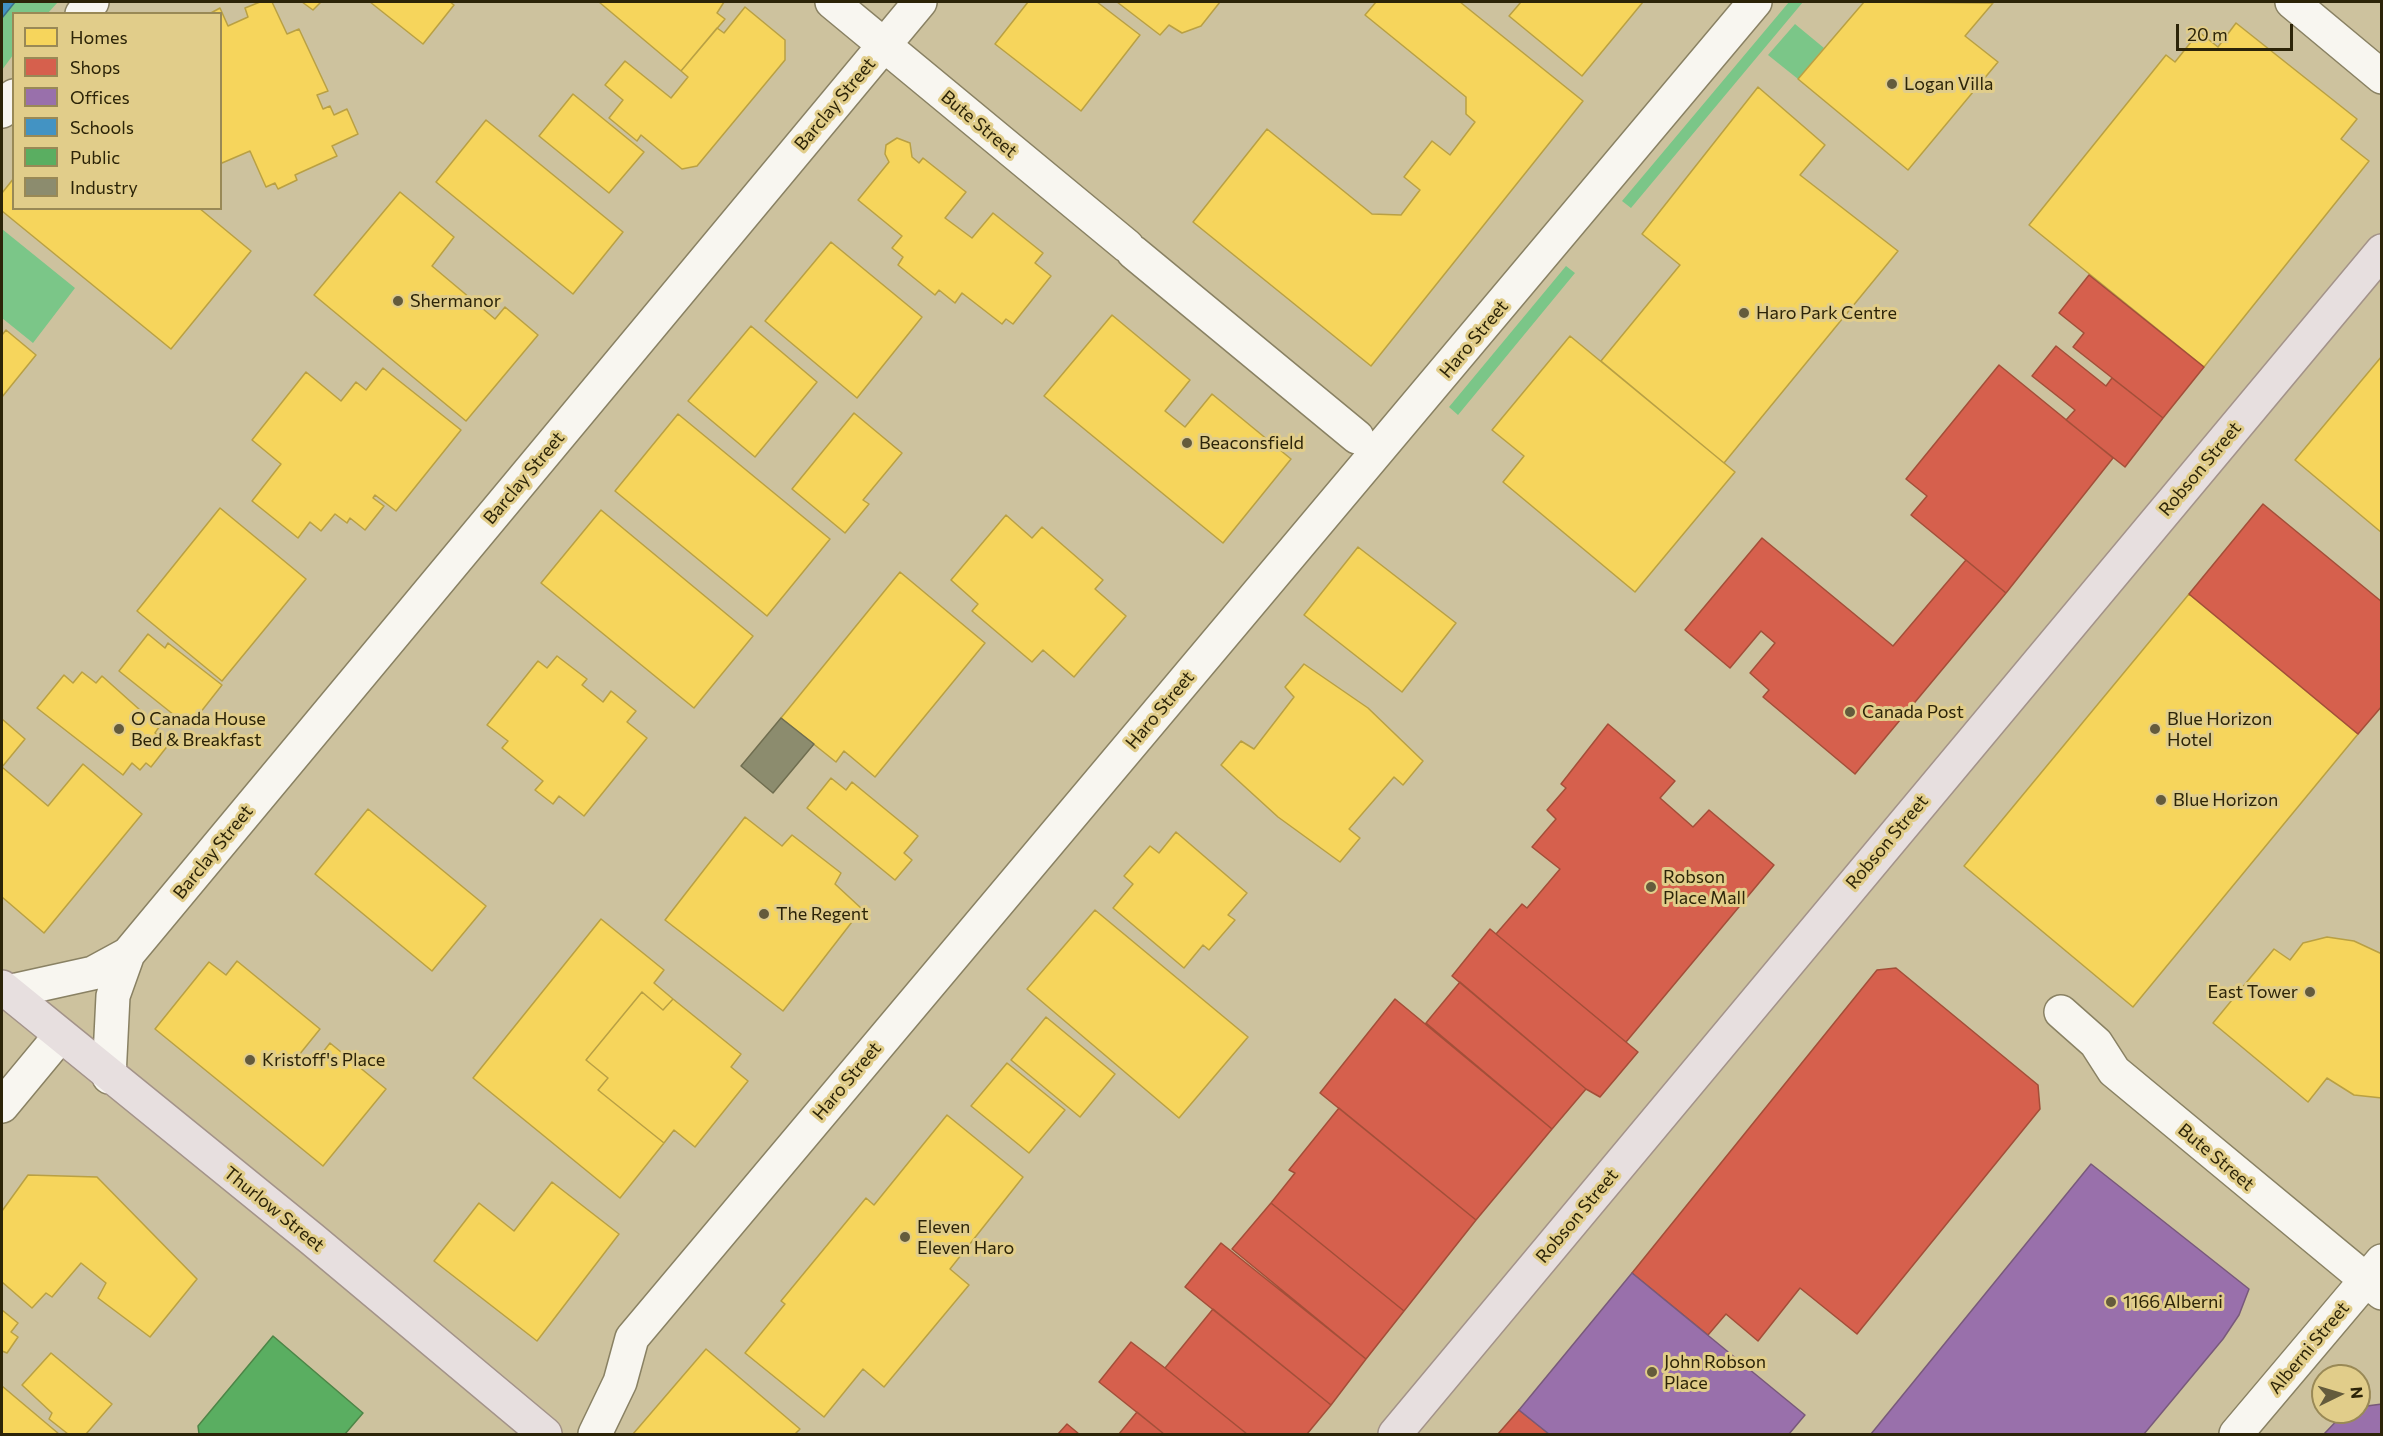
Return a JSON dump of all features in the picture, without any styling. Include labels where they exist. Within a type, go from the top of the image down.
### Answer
[{"type":"main road","name":"Robson Street","points":[[1395,1434],[2382,251]]},
{"type":"main road","name":"Thurlow Street","points":[[4,989],[109,1077],[312,1239],[545,1434]]},
{"type":"street","name":"Bute Street","points":[[832,2],[1357,437]]},
{"type":"street","name":"Barclay Street","points":[[109,1077],[113,996],[128,954],[920,2]]},
{"type":"street","name":"Haro Street","points":[[595,1434],[620,1382],[632,1338],[1023,871],[1388,442],[1755,2]]},
{"type":"street","points":[[2292,2],[2382,77]]},
{"type":"street","points":[[2,111],[12,98]]},
{"type":"street","name":"Barclay Street","points":[[4,989],[93,974],[128,954]]},
{"type":"street","name":"Bute Street","points":[[2061,1012],[2096,1043],[2114,1071],[2376,1278]]},
{"type":"street","points":[[2,1107],[60,1036]]},
{"type":"street","name":"Alberni Street","points":[[2236,1434],[2376,1278]]},
{"type":"green space","points":[[2,2],[58,2],[49,12],[12,12],[12,56],[2,70]]},
{"type":"green space","points":[[1789,2],[1803,2],[1631,208],[1622,201]]},
{"type":"green space","points":[[1795,24],[1824,48],[1798,79],[1768,55]]},
{"type":"green space","points":[[2,229],[75,288],[33,343],[2,318]]},
{"type":"green space","points":[[1566,266],[1575,273],[1458,415],[1449,407]]},
{"type":"building: Homes","points":[[260,2],[272,2],[287,34],[299,29],[328,91],[317,95],[323,109],[330,106],[334,115],[347,109],[358,134],[332,146],[337,156],[295,175],[297,180],[278,189],[275,183],[266,187],[250,151],[222,163],[222,12],[228,26],[248,17],[245,8]]},
{"type":"building: Homes","points":[[302,2],[321,2],[313,10]]},
{"type":"building: Homes","points":[[370,2],[450,2],[454,5],[423,44]]},
{"type":"building: Homes","points":[[599,2],[724,2],[717,13],[725,19],[681,71]]},
{"type":"building: Homes","points":[[1028,2],[1097,2],[1140,35],[1081,111],[995,44]]},
{"type":"building: Homes","points":[[1117,2],[1220,2],[1201,26],[1182,33],[1169,25],[1160,35]]},
{"type":"building: Homes","points":[[1376,2],[1460,2],[1583,101],[1371,366],[1193,222],[1267,129],[1372,214],[1401,215],[1420,190],[1404,177],[1432,141],[1450,155],[1475,122],[1466,114],[1466,97],[1365,15]]},
{"type":"building: Homes","points":[[1521,2],[1643,2],[1582,76],[1509,16]]},
{"type":"building: Homes","name":"Logan Villa","points":[[1864,2],[1993,3],[1965,36],[1998,62],[1908,170],[1798,79]]},
{"type":"building: Homes","points":[[745,7],[785,40],[785,60],[697,166],[682,169],[641,135],[637,141],[609,118],[623,100],[605,85],[625,61],[671,98],[688,77],[681,71],[717,28],[724,33]]},
{"type":"building: Homes","points":[[2236,23],[2357,119],[2341,139],[2369,161],[2204,367],[2029,225],[2166,55],[2175,62],[2199,32],[2218,47]]},
{"type":"building: Homes","name":"Haro Park Centre","points":[[1758,87],[1825,145],[1800,175],[1898,251],[1724,463],[1601,361],[1680,265],[1642,234]]},
{"type":"building: Homes","points":[[573,94],[644,152],[609,193],[539,136]]},
{"type":"building: Homes","points":[[486,120],[623,232],[573,294],[436,182]]},
{"type":"building: Homes","points":[[897,138],[910,143],[912,157],[919,163],[923,158],[966,192],[945,218],[972,238],[993,213],[1043,253],[1035,263],[1051,276],[1013,324],[1006,319],[1002,324],[962,293],[955,303],[939,290],[935,295],[898,265],[903,257],[892,248],[902,236],[858,200],[889,162],[885,154],[886,145]]},
{"type":"building: Homes","points":[[12,180],[12,210],[201,210],[251,251],[171,349],[2,211],[2,193]]},
{"type":"building: Homes","name":"Shermanor","points":[[400,192],[454,237],[432,266],[495,319],[505,307],[538,335],[466,421],[314,295]]},
{"type":"building: Homes","points":[[831,242],[922,317],[857,398],[765,321]]},
{"type":"building: Homes","name":"Beaconsfield","points":[[1112,315],[1190,380],[1165,411],[1185,427],[1212,394],[1291,459],[1223,543],[1044,396]]},
{"type":"building: Homes","points":[[751,326],[817,382],[755,457],[688,401]]},
{"type":"building: Homes","points":[[6,330],[36,355],[2,397],[2,335]]},
{"type":"building: Homes","points":[[1570,336],[1735,472],[1635,592],[1503,482],[1524,456],[1492,430]]},
{"type":"building: Homes","points":[[2382,356],[2382,533],[2295,460]]},
{"type":"building: Homes","points":[[383,368],[461,430],[396,511],[375,495],[373,498],[384,506],[365,530],[350,518],[347,523],[335,514],[321,531],[310,522],[298,538],[252,501],[281,464],[252,440],[306,372],[341,401],[356,382],[366,390]]},
{"type":"building: Homes","points":[[854,413],[902,453],[863,500],[869,504],[845,533],[792,489]]},
{"type":"building: Homes","points":[[678,414],[830,539],[767,616],[615,491]]},
{"type":"building: Homes","points":[[220,508],[306,579],[222,681],[137,611]]},
{"type":"building: Homes","points":[[601,510],[753,636],[694,708],[541,583]]},
{"type":"building: Homes","points":[[1006,515],[1032,538],[1042,527],[1103,580],[1095,589],[1126,616],[1074,677],[1043,650],[1032,662],[972,611],[978,604],[951,580]]},
{"type":"building: Homes","points":[[1358,547],[1456,623],[1402,692],[1304,615]]},
{"type":"building: Homes","points":[[900,572],[985,643],[875,777],[844,751],[836,762],[781,718]]},
{"type":"building: Homes","name":"Blue Horizon","points":[[2189,594],[2358,734],[2133,1007],[1964,866]]},
{"type":"building: Homes","points":[[148,634],[165,648],[168,643],[222,685],[189,727],[119,671]]},
{"type":"building: Homes","points":[[557,656],[587,679],[582,685],[603,702],[611,691],[636,711],[627,722],[647,738],[584,816],[559,796],[553,804],[535,790],[543,781],[502,748],[508,741],[487,725],[538,661],[547,668]]},
{"type":"building: Homes","points":[[1304,664],[1368,708],[1423,761],[1403,785],[1394,777],[1349,829],[1360,838],[1340,862],[1278,817],[1221,765],[1241,741],[1254,749],[1294,697],[1285,687]]},
{"type":"building: Homes","points":[[82,672],[96,683],[102,676],[159,727],[155,733],[169,744],[151,767],[146,763],[140,770],[132,763],[123,775],[37,708],[64,675],[73,683]]},
{"type":"building: Homes","points":[[2,719],[25,739],[2,767]]},
{"type":"building: Homes","points":[[83,764],[142,814],[44,933],[2,897],[2,767],[48,806]]},
{"type":"building: Homes","points":[[831,778],[846,790],[852,782],[918,836],[904,853],[912,860],[895,880],[807,808]]},
{"type":"building: Homes","points":[[368,809],[486,906],[432,971],[315,874]]},
{"type":"building: Homes","name":"The Regent","points":[[745,817],[782,846],[792,835],[841,873],[835,884],[862,909],[783,1011],[665,920]]},
{"type":"building: Homes","points":[[1176,832],[1247,893],[1228,915],[1235,920],[1209,950],[1203,945],[1184,968],[1113,908],[1133,884],[1124,876],[1150,846],[1159,853]]},
{"type":"building: Homes","points":[[1095,910],[1248,1037],[1179,1118],[1027,989]]},
{"type":"building: Homes","points":[[601,919],[664,970],[654,983],[673,999],[663,1010],[642,992],[586,1060],[608,1078],[598,1090],[664,1143],[620,1198],[473,1078]]},
{"type":"building: Homes","name":"East Tower","points":[[2327,937],[2354,941],[2382,954],[2382,1098],[2354,1095],[2327,1078],[2308,1102],[2213,1023],[2274,949],[2290,960],[2303,943]]},
{"type":"building: Homes","name":"Kristoff's Place","points":[[237,961],[320,1029],[299,1055],[313,1065],[330,1043],[386,1089],[323,1166],[155,1029],[209,962],[226,975]]},
{"type":"building: Homes","points":[[642,992],[663,1010],[673,999],[741,1054],[731,1067],[748,1081],[695,1147],[674,1130],[664,1143],[598,1090],[608,1078],[586,1060]]},
{"type":"building: Homes","points":[[1046,1017],[1115,1074],[1080,1117],[1011,1060]]},
{"type":"building: Homes","points":[[1007,1063],[1065,1110],[1029,1153],[971,1106]]},
{"type":"building: Homes","name":"Eleven Eleven Haro","points":[[947,1115],[1023,1177],[950,1269],[969,1285],[884,1387],[863,1369],[824,1417],[745,1353],[785,1304],[781,1301],[866,1198],[874,1205]]},
{"type":"building: Homes","points":[[28,1175],[97,1177],[197,1279],[150,1337],[98,1298],[106,1283],[81,1263],[52,1297],[46,1293],[32,1308],[2,1282],[2,1211]]},
{"type":"building: Homes","points":[[552,1182],[619,1234],[537,1341],[434,1261],[479,1203],[514,1231]]},
{"type":"building: Homes","points":[[2,1310],[18,1323],[11,1332],[18,1337],[7,1353],[2,1351]]},
{"type":"building: Homes","points":[[706,1349],[800,1429],[795,1434],[633,1434]]},
{"type":"building: Homes","points":[[51,1353],[112,1404],[86,1434],[68,1434],[49,1419],[52,1413],[22,1385]]},
{"type":"building: Homes","points":[[2,1386],[59,1434],[2,1434]]},
{"type":"building: Shops","points":[[2089,275],[2204,367],[2163,418],[2073,347],[2084,333],[2059,313]]},
{"type":"building: Shops","points":[[2056,346],[2106,386],[2112,378],[2163,418],[2125,467],[2066,420],[2075,410],[2032,376]]},
{"type":"building: Shops","points":[[1999,365],[2113,458],[2006,593],[1911,515],[1927,496],[1906,479]]},
{"type":"building: Shops","points":[[2263,504],[2382,602],[2382,706],[2358,734],[2189,594]]},
{"type":"building: Shops","points":[[1762,538],[1893,646],[1966,560],[2006,593],[1855,774],[1763,697],[1769,690],[1750,673],[1775,643],[1761,631],[1730,668],[1685,630]]},
{"type":"building: Shops","name":"Robson Place Mall","points":[[1608,724],[1675,781],[1660,798],[1693,827],[1709,810],[1774,865],[1626,1042],[1496,934],[1522,904],[1527,908],[1560,869],[1532,847],[1556,819],[1547,810],[1566,788],[1561,784]]},
{"type":"building: Shops","points":[[1490,929],[1638,1052],[1600,1097],[1586,1089],[1452,976]]},
{"type":"building: Shops","points":[[1896,968],[2038,1085],[2040,1109],[1857,1334],[1800,1288],[1758,1341],[1726,1314],[1708,1335],[1632,1273],[1877,970]]},
{"type":"building: Shops","points":[[1460,982],[1586,1089],[1552,1129],[1426,1023]]},
{"type":"building: Shops","points":[[1395,999],[1552,1129],[1476,1220],[1320,1093]]},
{"type":"building: Shops","points":[[1339,1108],[1476,1220],[1404,1311],[1271,1203],[1295,1173],[1289,1170]]},
{"type":"building: Shops","points":[[1271,1203],[1404,1311],[1366,1359],[1232,1249]]},
{"type":"building: Shops","points":[[1221,1243],[1366,1359],[1331,1405],[1185,1287]]},
{"type":"building: Shops","points":[[1213,1309],[1331,1405],[1307,1434],[1247,1434],[1165,1368]]},
{"type":"building: Shops","points":[[1131,1342],[1247,1434],[1164,1434],[1099,1382]]},
{"type":"building: Shops","points":[[1519,1410],[1549,1434],[1498,1434]]},
{"type":"building: Shops","points":[[1137,1412],[1164,1434],[1119,1434]]},
{"type":"building: Shops","points":[[1067,1424],[1079,1434],[1058,1434]]},
{"type":"building: Offices","name":"1166 Alberni","points":[[2091,1164],[2249,1289],[2239,1315],[2223,1339],[2144,1434],[1871,1434]]},
{"type":"building: Offices","name":"John Robson Place","points":[[1632,1273],[1805,1415],[1789,1434],[1549,1434],[1519,1410]]},
{"type":"building: Offices","points":[[2382,1404],[2382,1434],[2324,1434],[2334,1424],[2371,1424],[2371,1405]]},
{"type":"building: Schools","points":[[2,2],[15,2],[2,18]]},
{"type":"building: Public","points":[[273,1336],[363,1413],[345,1434],[199,1434],[198,1426]]},
{"type":"building: Industry","points":[[781,718],[814,744],[773,793],[741,766]]},
{"type":"place","name":"Logan Villa","points":[[1892,84]]},
{"type":"place","name":"Shermanor","points":[[398,301]]},
{"type":"place","name":"Haro Park Centre","points":[[1744,313]]},
{"type":"place","name":"Beaconsfield","points":[[1187,443]]},
{"type":"place","name":"Canada Post","points":[[1850,712]]},
{"type":"place","name":"O Canada House Bed & Breakfast","points":[[119,729]]},
{"type":"place","name":"Blue Horizon Hotel","points":[[2155,729]]},
{"type":"place","name":"Blue Horizon","points":[[2161,800]]},
{"type":"place","name":"Robson Place Mall","points":[[1651,887]]},
{"type":"place","name":"The Regent","points":[[764,914]]},
{"type":"place","name":"East Tower","points":[[2310,992]]},
{"type":"place","name":"Kristoff's Place","points":[[250,1060]]},
{"type":"place","name":"Eleven Eleven Haro","points":[[905,1237]]},
{"type":"place","name":"1166 Alberni","points":[[2111,1302]]},
{"type":"place","name":"John Robson Place","points":[[1652,1372]]}]
